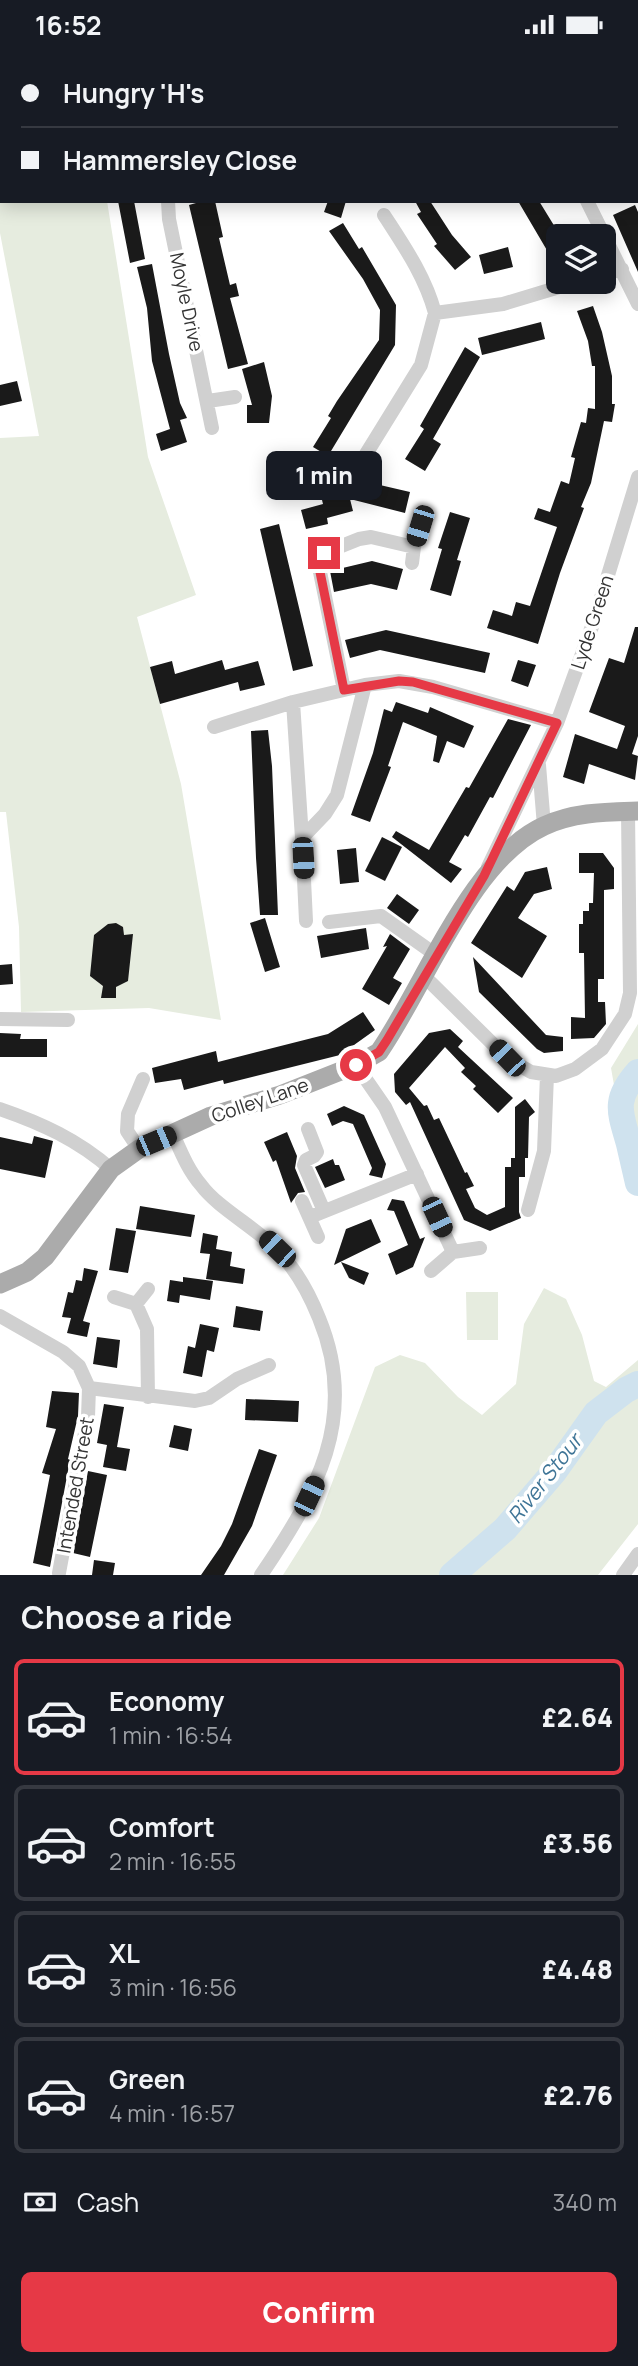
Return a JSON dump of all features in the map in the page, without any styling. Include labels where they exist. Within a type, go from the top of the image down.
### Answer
[{"type":"main road","name":"Colley Lane","points":[[0,1284],[27,1272],[45,1257],[111,1168],[139,1149],[211,1116],[280,1095],[356,1065],[379,1052],[484,876],[513,844],[544,826],[598,811],[633,811]]},
{"type":"street","name":"Moyle Drive","points":[[168,203],[169,219],[212,428]]},
{"type":"street","points":[[588,203],[638,303]]},
{"type":"street","points":[[358,467],[422,365],[435,313],[430,292],[414,261],[384,215]]},
{"type":"street","points":[[616,271],[622,269]]},
{"type":"street","points":[[435,313],[503,304],[546,291]]},
{"type":"street","points":[[208,401],[235,397]]},
{"type":"street","name":"Lyde Green","points":[[484,876],[557,723],[594,621],[638,477]]},
{"type":"street","points":[[412,563],[420,526]]},
{"type":"street","points":[[344,690],[320,561],[324,553],[359,538],[371,537],[414,547]]},
{"type":"street","points":[[214,727],[293,702],[365,685],[413,682],[557,723]]},
{"type":"street","points":[[302,838],[325,814],[337,795],[365,685]]},
{"type":"street","points":[[293,702],[302,838],[313,898],[306,921]]},
{"type":"street","name":"Lyde Green","points":[[539,764],[544,826]]},
{"type":"street","points":[[424,976],[507,1058],[531,1072],[556,1076],[575,1069],[593,1056],[614,1034],[625,1014],[630,993],[633,811]]},
{"type":"street","points":[[329,922],[380,916],[436,955]]},
{"type":"street","points":[[0,1019],[68,1020]]},
{"type":"street","points":[[356,1065],[385,1107],[453,1252]]},
{"type":"street","points":[[528,1210],[544,1151],[547,1075]]},
{"type":"street","points":[[139,1149],[127,1131],[128,1114],[143,1079]]},
{"type":"street","points":[[0,1109],[41,1123],[90,1151],[111,1168]]},
{"type":"street","points":[[308,1129],[317,1151],[304,1165],[324,1212]]},
{"type":"street","points":[[173,1134],[186,1163],[202,1188],[264,1237],[296,1273],[315,1309],[334,1362],[336,1398],[330,1437],[320,1473],[299,1519],[261,1575]]},
{"type":"street","points":[[310,1217],[417,1174]]},
{"type":"street","points":[[302,1201],[318,1237]]},
{"type":"street","points":[[431,1271],[453,1252],[480,1248]]},
{"type":"street","points":[[136,1304],[148,1289]]},
{"type":"street","points":[[114,1297],[136,1304],[147,1329],[148,1397]]},
{"type":"street","points":[[0,1316],[63,1352],[79,1366],[89,1388],[195,1401],[209,1398],[237,1379],[269,1365]]},
{"type":"street","name":"Intended Street","points":[[59,1573],[88,1417],[89,1388]]},
{"type":"street","points":[[623,1575],[638,1553]]},
{"type":"shaded area","points":[[0,203],[107,203],[148,457],[196,595],[137,617],[181,784],[221,1020],[149,1008],[21,1012],[19,927],[6,812],[0,812],[0,438],[39,436],[0,233]]},
{"type":"shaded area","points":[[638,1024],[638,1183],[620,1119],[611,1068]]},
{"type":"shaded area","points":[[544,1288],[566,1299],[582,1335],[594,1381],[606,1387],[638,1360],[638,1524],[598,1575],[283,1575],[319,1518],[375,1367],[400,1355],[425,1363],[458,1397],[482,1415],[516,1384],[524,1324]]},
{"type":"shaded area","points":[[466,1292],[498,1292],[498,1340],[467,1340]]},
{"type":"building","points":[[118,203],[134,203],[145,259],[130,263]]},
{"type":"building","points":[[215,203],[223,237],[219,238],[230,285],[236,283],[239,296],[230,298],[248,364],[228,369],[189,205]]},
{"type":"building","points":[[327,203],[345,203],[341,218],[324,212]]},
{"type":"building","points":[[416,203],[431,203],[452,235],[471,257],[455,270],[434,246],[437,244],[417,214],[421,212]]},
{"type":"building","points":[[519,203],[540,203],[553,224],[546,224],[546,249]]},
{"type":"building","points":[[635,205],[638,212],[638,272],[613,215]]},
{"type":"building","points":[[343,223],[359,249],[362,247],[396,305],[395,345],[328,456],[313,447],[331,418],[328,416],[337,401],[379,340],[380,310],[363,279],[329,231]]},
{"type":"building","points":[[508,247],[513,267],[484,274],[479,255]]},
{"type":"building","points":[[152,264],[180,403],[187,418],[180,420],[187,442],[161,451],[156,434],[170,429],[152,361],[147,308],[137,267]]},
{"type":"building","points":[[593,306],[612,376],[612,404],[615,404],[612,422],[604,421],[591,483],[581,507],[584,508],[538,644],[487,628],[493,610],[512,616],[516,602],[530,606],[557,527],[534,519],[538,508],[550,512],[561,481],[569,484],[575,458],[571,457],[581,422],[586,423],[588,408],[595,409],[595,366],[592,366],[588,341],[577,311]]},
{"type":"building","points":[[541,322],[545,339],[482,355],[478,338]]},
{"type":"building","points":[[465,347],[480,357],[433,439],[441,444],[425,471],[405,459],[424,429],[420,426]]},
{"type":"building","points":[[264,362],[272,396],[269,423],[247,423],[247,405],[252,405],[242,369]]},
{"type":"building","points":[[17,381],[22,401],[0,406],[0,385]]},
{"type":"building","points":[[367,482],[410,492],[405,513],[350,499],[353,511],[327,518],[328,524],[306,529],[301,510],[323,504],[322,500],[365,490]]},
{"type":"building","points":[[450,512],[470,518],[457,560],[461,561],[451,596],[430,590],[442,549],[438,548]]},
{"type":"building","points":[[279,524],[313,666],[293,671],[260,529]]},
{"type":"building","points":[[372,561],[403,569],[397,590],[371,584],[334,592],[330,571]]},
{"type":"building","points":[[635,627],[638,627],[638,736],[632,754],[638,756],[635,780],[589,764],[584,784],[563,777],[575,734],[617,749],[625,726],[589,712],[609,658],[624,663]]},
{"type":"building","points":[[386,630],[490,653],[485,673],[380,650],[350,658],[345,640]]},
{"type":"building","points":[[222,660],[225,670],[258,661],[265,685],[240,691],[238,682],[160,704],[150,667],[172,661],[175,674]]},
{"type":"building","points":[[518,660],[536,665],[528,687],[511,681]]},
{"type":"building","points":[[396,702],[428,713],[430,707],[474,726],[464,748],[447,741],[439,763],[433,761],[437,736],[403,722],[388,766],[391,767],[370,822],[351,815],[373,753],[384,709],[392,712]]},
{"type":"building","points":[[508,719],[531,725],[493,798],[490,797],[468,837],[465,835],[449,862],[462,869],[451,883],[392,837],[396,831],[429,850],[466,787],[469,788]]},
{"type":"building","points":[[268,730],[278,915],[260,915],[256,858],[251,731]]},
{"type":"building","points":[[382,837],[402,847],[385,881],[365,871]]},
{"type":"building","points":[[356,848],[359,882],[340,884],[337,850]]},
{"type":"building","points":[[579,853],[603,853],[614,868],[614,889],[604,890],[604,979],[598,979],[598,1002],[605,1002],[606,1024],[594,1038],[571,1039],[571,1017],[585,1018],[584,953],[579,953],[579,924],[583,924],[583,911],[589,911],[589,903],[593,903],[594,873],[579,873]]},
{"type":"building","points":[[547,867],[552,889],[534,894],[518,918],[547,936],[522,978],[471,943],[507,886],[514,891],[525,872]]},
{"type":"building","points":[[397,894],[419,910],[409,924],[387,908]]},
{"type":"building","points":[[265,918],[280,967],[265,972],[250,923]]},
{"type":"building","points":[[116,923],[123,927],[124,935],[133,934],[128,981],[116,987],[116,998],[101,998],[103,986],[90,976],[94,935],[108,924]]},
{"type":"building","points":[[366,928],[369,949],[321,958],[317,936]]},
{"type":"building","points":[[390,934],[410,949],[393,978],[402,983],[389,1005],[362,989],[387,946],[383,947]]},
{"type":"building","points":[[473,957],[546,1035],[563,1037],[563,1051],[544,1053],[537,1049],[479,992]]},
{"type":"building","points":[[12,964],[13,984],[0,985],[0,965]]},
{"type":"building","points":[[363,1012],[375,1030],[340,1055],[224,1084],[223,1080],[184,1090],[181,1079],[155,1083],[152,1068],[216,1051],[218,1062],[328,1034]]},
{"type":"building","points":[[450,1029],[463,1041],[458,1047],[513,1098],[498,1113],[473,1089],[476,1086],[461,1072],[465,1068],[445,1047],[409,1088],[424,1106],[427,1105],[434,1120],[439,1118],[474,1186],[466,1189],[475,1208],[487,1215],[505,1207],[505,1167],[511,1167],[511,1158],[525,1158],[525,1177],[519,1177],[521,1218],[490,1231],[464,1220],[410,1102],[406,1105],[395,1092],[394,1074],[429,1033]]},
{"type":"building","points":[[0,1033],[21,1034],[20,1039],[47,1039],[47,1057],[0,1057]]},
{"type":"building","points":[[525,1099],[535,1112],[529,1117],[528,1158],[515,1158],[515,1107]]},
{"type":"building","points":[[344,1106],[364,1115],[386,1164],[382,1178],[369,1175],[372,1168],[353,1124],[343,1121],[332,1126],[327,1114]]},
{"type":"building","points":[[287,1132],[297,1156],[295,1168],[305,1192],[298,1193],[291,1203],[276,1160],[273,1162],[264,1142]]},
{"type":"building","points":[[34,1136],[53,1141],[45,1178],[0,1169],[0,1137],[32,1144]]},
{"type":"building","points":[[333,1159],[335,1165],[339,1165],[345,1180],[325,1188],[315,1167]]},
{"type":"building","points":[[392,1199],[404,1201],[420,1239],[425,1237],[413,1267],[396,1275],[388,1254],[408,1245],[394,1211],[387,1210]]},
{"type":"building","points":[[140,1206],[195,1215],[191,1237],[136,1229]]},
{"type":"building","points":[[371,1219],[381,1242],[334,1265],[346,1229]]},
{"type":"building","points":[[116,1228],[136,1231],[128,1273],[109,1270]]},
{"type":"building","points":[[203,1233],[218,1236],[216,1249],[232,1252],[230,1266],[245,1269],[243,1284],[206,1279],[210,1254],[200,1253]]},
{"type":"building","points":[[341,1262],[369,1273],[364,1285],[349,1278]]},
{"type":"building","points":[[84,1268],[98,1271],[83,1321],[90,1323],[87,1337],[67,1333],[71,1318],[62,1317],[68,1292],[73,1293],[76,1280],[82,1281]]},
{"type":"building","points":[[183,1277],[213,1281],[210,1300],[180,1295],[179,1303],[167,1301],[170,1280],[183,1282]]},
{"type":"building","points":[[236,1306],[263,1311],[260,1331],[233,1327]]},
{"type":"building","points":[[200,1324],[219,1328],[214,1352],[207,1350],[202,1377],[183,1373],[188,1346],[195,1348]]},
{"type":"building","points":[[97,1337],[120,1340],[117,1368],[93,1364]]},
{"type":"building","points":[[52,1391],[79,1393],[78,1416],[50,1567],[33,1563],[50,1475],[42,1473],[56,1429],[46,1427]]},
{"type":"building","points":[[246,1399],[299,1401],[298,1422],[245,1420]]},
{"type":"building","points":[[104,1404],[124,1407],[117,1447],[130,1449],[126,1471],[103,1467],[107,1445],[97,1443]]},
{"type":"building","points":[[174,1425],[192,1429],[188,1451],[169,1447]]},
{"type":"building","points":[[259,1449],[277,1455],[252,1526],[224,1575],[201,1575],[232,1524]]},
{"type":"building","points":[[88,1471],[107,1475],[90,1557],[73,1553]]},
{"type":"building","points":[[94,1560],[115,1563],[113,1575],[92,1575]]},
{"type":"waterway","name":"River Stour","points":[[638,1072],[625,1091],[621,1107],[638,1183]]},
{"type":"waterway","name":"River Stour","points":[[452,1575],[505,1529],[554,1472],[596,1413],[638,1384]]},
{"type":"route","points":[[324,553],[320,561],[320,572],[344,690],[399,681],[413,682],[557,723],[484,876],[379,1052],[356,1065]]}]
